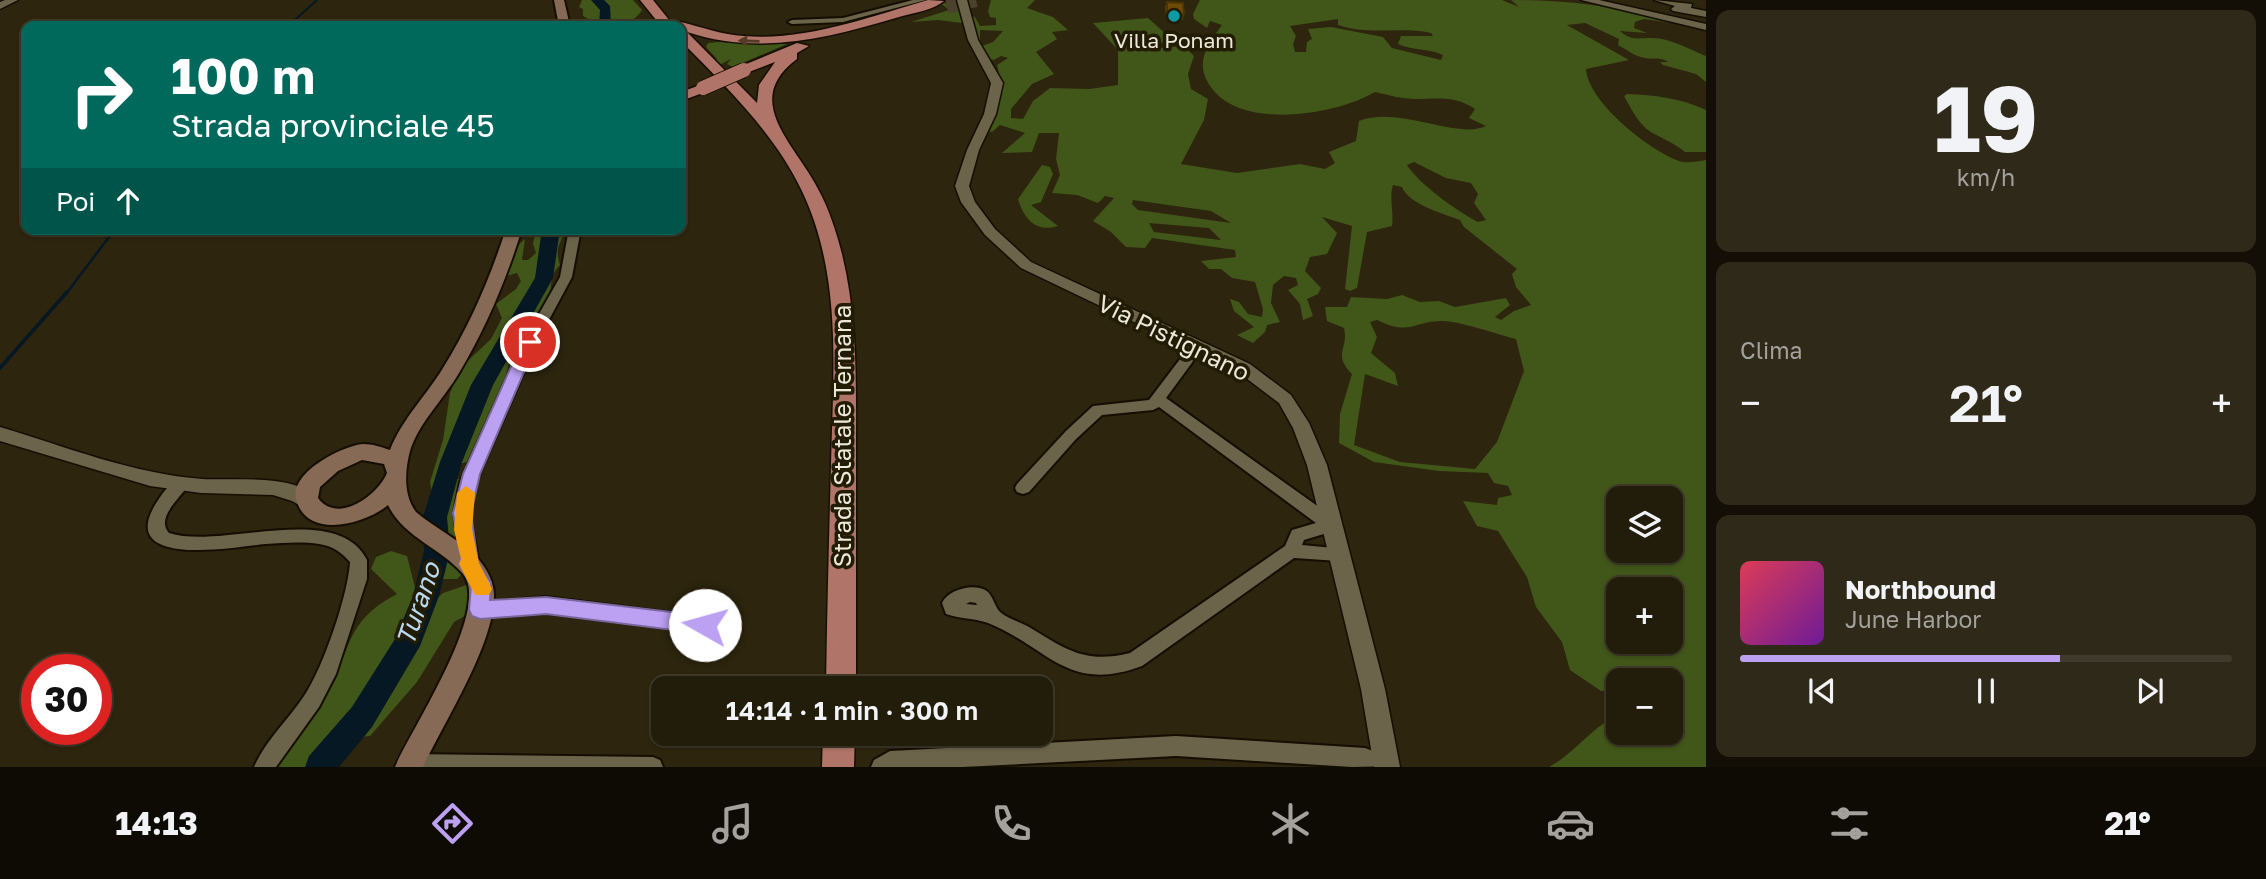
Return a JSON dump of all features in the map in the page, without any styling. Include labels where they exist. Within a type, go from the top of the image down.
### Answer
[{"type":"highway","points":[[644,0],[645,21]]},
{"type":"highway","points":[[644,0],[663,21]]},
{"type":"highway","points":[[686,93],[741,69],[843,31],[949,3]]},
{"type":"highway","points":[[657,6],[670,21]]},
{"type":"highway","points":[[657,6],[675,21]]},
{"type":"highway","points":[[686,28],[719,38],[760,41],[843,31]]},
{"type":"highway","points":[[768,126],[763,90],[773,71],[798,52],[843,31]]},
{"type":"highway","name":"Strada Statale Ternana","points":[[686,39],[768,126],[786,150],[820,213],[836,267],[845,325],[841,676]]},
{"type":"highway","name":"Strada Statale Ternana","points":[[686,45],[768,126]]},
{"type":"highway","points":[[686,58],[698,63],[724,85]]},
{"type":"highway","points":[[838,767],[839,746]]},
{"type":"main road","points":[[559,0],[564,21]]},
{"type":"main road","points":[[353,513],[380,500],[396,473],[403,442],[451,372],[486,302],[512,235]]},
{"type":"main road","points":[[410,518],[387,511],[325,514],[310,503],[312,483],[331,463],[399,434],[420,416]]},
{"type":"main road","points":[[360,452],[384,454],[396,473],[400,506],[410,518],[466,562],[481,583],[480,610],[469,642],[410,766]]},
{"type":"street","points":[[0,6],[13,0]]},
{"type":"street","points":[[792,22],[843,20],[922,0]]},
{"type":"street","points":[[1586,0],[1706,27]]},
{"type":"street","points":[[1610,0],[1706,11]]},
{"type":"street","points":[[1659,0],[1706,11]]},
{"type":"street","name":"Via Pistignano","points":[[949,3],[997,83],[990,114],[963,179],[964,193],[977,218],[1026,265],[1244,368],[1285,400],[1302,428],[1317,465],[1375,702],[1387,767]]},
{"type":"street","points":[[466,562],[470,559],[462,513],[468,482],[530,342],[566,277],[574,235]]},
{"type":"street","points":[[1023,488],[1071,435],[1098,410],[1153,405],[1198,345]]},
{"type":"street","points":[[1159,400],[1331,525]]},
{"type":"street","points":[[1112,421],[1127,409]]},
{"type":"street","points":[[0,434],[130,474],[181,484],[292,492],[310,503]]},
{"type":"street","points":[[262,488],[296,481],[331,463]]},
{"type":"street","points":[[181,484],[160,511],[156,523],[158,533],[164,539],[193,543],[285,536],[314,537],[349,548],[359,560],[358,579],[327,674],[312,701],[264,767]]},
{"type":"street","points":[[993,616],[1082,667],[1097,669],[1119,665],[1135,660],[1291,551],[1297,536],[1331,525]]},
{"type":"street","points":[[1291,551],[1339,554]]},
{"type":"street","points":[[480,610],[546,605],[705,625]]},
{"type":"street","points":[[881,767],[890,761],[1176,746],[1365,758],[1387,767]]},
{"type":"street","points":[[410,766],[653,767]]},
{"type":"green space","points":[[582,0],[633,0],[642,10],[629,21],[592,21],[583,16],[583,9],[579,7]]},
{"type":"green space","points":[[937,0],[960,9],[962,23],[938,20],[911,22],[949,10]]},
{"type":"green space","points":[[991,0],[1035,0],[1027,8],[1053,17],[1068,30],[1052,32],[1057,39],[1036,52],[1054,74],[1032,84],[1011,109],[1011,118],[1023,119],[1033,101],[1050,88],[1089,89],[1118,85],[1118,50],[1093,23],[1148,18],[1166,34],[1162,43],[1151,42],[1133,32],[1126,35],[1149,49],[1184,46],[1194,56],[1188,74],[1191,89],[1208,99],[1204,120],[1181,164],[1237,173],[1300,164],[1325,169],[1335,163],[1329,152],[1356,141],[1359,121],[1375,117],[1409,119],[1460,129],[1486,126],[1469,118],[1475,109],[1460,102],[1405,98],[1375,92],[1338,107],[1292,114],[1269,114],[1229,103],[1214,91],[1204,73],[1206,49],[1222,25],[1210,21],[1207,28],[1194,19],[1193,14],[1200,0],[1502,0],[1519,7],[1511,0],[1548,1],[1620,9],[1657,17],[1654,19],[1694,26],[1644,19],[1635,22],[1634,28],[1647,33],[1620,31],[1631,38],[1658,38],[1679,44],[1706,56],[1706,82],[1696,74],[1660,62],[1668,62],[1665,60],[1634,55],[1618,45],[1619,39],[1585,23],[1567,25],[1629,60],[1586,69],[1589,82],[1608,110],[1637,136],[1666,155],[1679,161],[1706,160],[1706,767],[1549,767],[1606,721],[1606,745],[1683,745],[1683,668],[1606,668],[1606,691],[1601,691],[1570,670],[1562,642],[1536,607],[1527,577],[1498,531],[1477,526],[1463,501],[1497,505],[1498,498],[1512,495],[1508,486],[1494,483],[1488,473],[1439,471],[1374,462],[1339,443],[1340,414],[1352,374],[1342,356],[1344,328],[1327,321],[1325,307],[1347,307],[1351,297],[1387,299],[1402,295],[1420,302],[1439,301],[1455,307],[1506,298],[1510,305],[1495,317],[1501,320],[1514,311],[1531,305],[1516,287],[1512,274],[1517,269],[1464,227],[1460,220],[1419,203],[1402,187],[1393,185],[1392,226],[1367,232],[1357,288],[1350,291],[1345,289],[1352,226],[1322,217],[1337,233],[1327,254],[1310,257],[1305,271],[1321,288],[1318,294],[1307,299],[1313,316],[1303,320],[1300,304],[1288,290],[1298,285],[1296,278],[1284,276],[1273,285],[1271,303],[1280,322],[1267,325],[1265,332],[1253,343],[1237,335],[1254,327],[1234,311],[1230,299],[1239,302],[1248,314],[1262,317],[1263,309],[1255,282],[1232,278],[1221,269],[1209,269],[1201,261],[1236,257],[1235,250],[1152,238],[1145,248],[1126,247],[1111,232],[1093,221],[1114,198],[1105,196],[1098,203],[1077,195],[1052,193],[1060,175],[1056,159],[1059,133],[1039,133],[1032,152],[1002,153],[1025,133],[1000,125],[992,132],[987,131],[999,99],[997,65],[1008,58],[1001,56],[990,59],[982,46],[993,42],[1003,31],[980,30],[980,40],[974,37],[971,16],[975,17],[980,26],[996,25],[996,18],[990,17],[988,11]],"holes":[[[1338,19],[1338,25],[1362,30],[1431,33],[1433,36],[1401,36],[1398,44],[1443,55],[1441,60],[1392,48],[1383,37],[1331,27],[1308,29],[1312,39],[1307,42],[1306,52],[1295,52],[1293,44],[1296,36],[1290,26]],[[1414,162],[1446,178],[1471,183],[1478,194],[1474,203],[1486,220],[1478,222],[1460,211],[1429,188],[1407,165]],[[1133,200],[1211,211],[1231,223],[1138,210],[1132,204]],[[1149,223],[1209,228],[1221,240],[1154,232]],[[1377,320],[1404,328],[1441,321],[1468,325],[1516,339],[1524,371],[1497,442],[1475,469],[1400,462],[1354,445],[1365,374],[1398,386],[1395,373],[1371,353],[1377,337],[1370,322]]]},
{"type":"green space","points":[[708,43],[787,44],[733,67],[727,64],[731,59],[721,64],[715,62],[717,59],[706,47]]},
{"type":"green space","points":[[1627,94],[1667,98],[1706,110],[1706,152],[1685,152],[1646,129],[1629,106],[1624,96]]},
{"type":"green space","points":[[1042,165],[1050,167],[1053,174],[1041,202],[1031,205],[1058,226],[1050,228],[1032,223],[1018,199]]},
{"type":"green space","points":[[535,235],[563,235],[558,247],[560,265],[552,277],[547,304],[530,328],[535,330],[509,364],[500,397],[475,459],[457,465],[485,389],[507,347],[524,326],[527,310],[512,320],[499,338],[442,475],[432,492],[430,482],[443,440],[450,393],[460,368],[491,339],[502,318],[496,304],[516,289],[521,281],[517,273],[506,276],[517,246],[525,239],[522,260],[528,260],[536,253],[533,244]]},
{"type":"green space","points":[[458,478],[462,484],[455,508],[454,528],[465,571],[457,579],[442,579],[442,513],[451,486]]},
{"type":"green space","points":[[391,551],[407,556],[417,595],[384,672],[346,731],[309,767],[274,767],[307,724],[334,681],[358,627],[367,615],[397,594],[371,569],[376,557]]},
{"type":"green space","points":[[478,581],[493,582],[488,595],[473,610],[454,622],[417,682],[370,736],[360,737],[358,731],[375,702],[399,679],[435,600],[443,593]]},
{"type":"building","points":[[1167,2],[1183,3],[1184,14],[1172,15],[1167,12]]},
{"type":"waterway","points":[[294,21],[317,0]]},
{"type":"waterway","name":"Turano","points":[[597,0],[606,9],[605,21]]},
{"type":"waterway","points":[[66,294],[110,235]]},
{"type":"waterway","name":"Turano","points":[[320,767],[362,717],[406,646],[426,596],[437,551],[435,517],[451,462],[482,385],[544,278],[550,235]]},
{"type":"waterway","points":[[0,368],[67,292]]},
{"type":"tunnel","points":[[947,7],[976,0]]},
{"type":"slow traffic","points":[[466,493],[462,513],[470,559],[468,564],[477,574],[482,589]]},
{"type":"place","name":"Villa Ponam","points":[[1174,16]]},
{"type":"route","points":[[530,342],[471,474],[462,513],[470,559],[468,564],[481,583],[480,610],[546,605],[705,625]]}]
